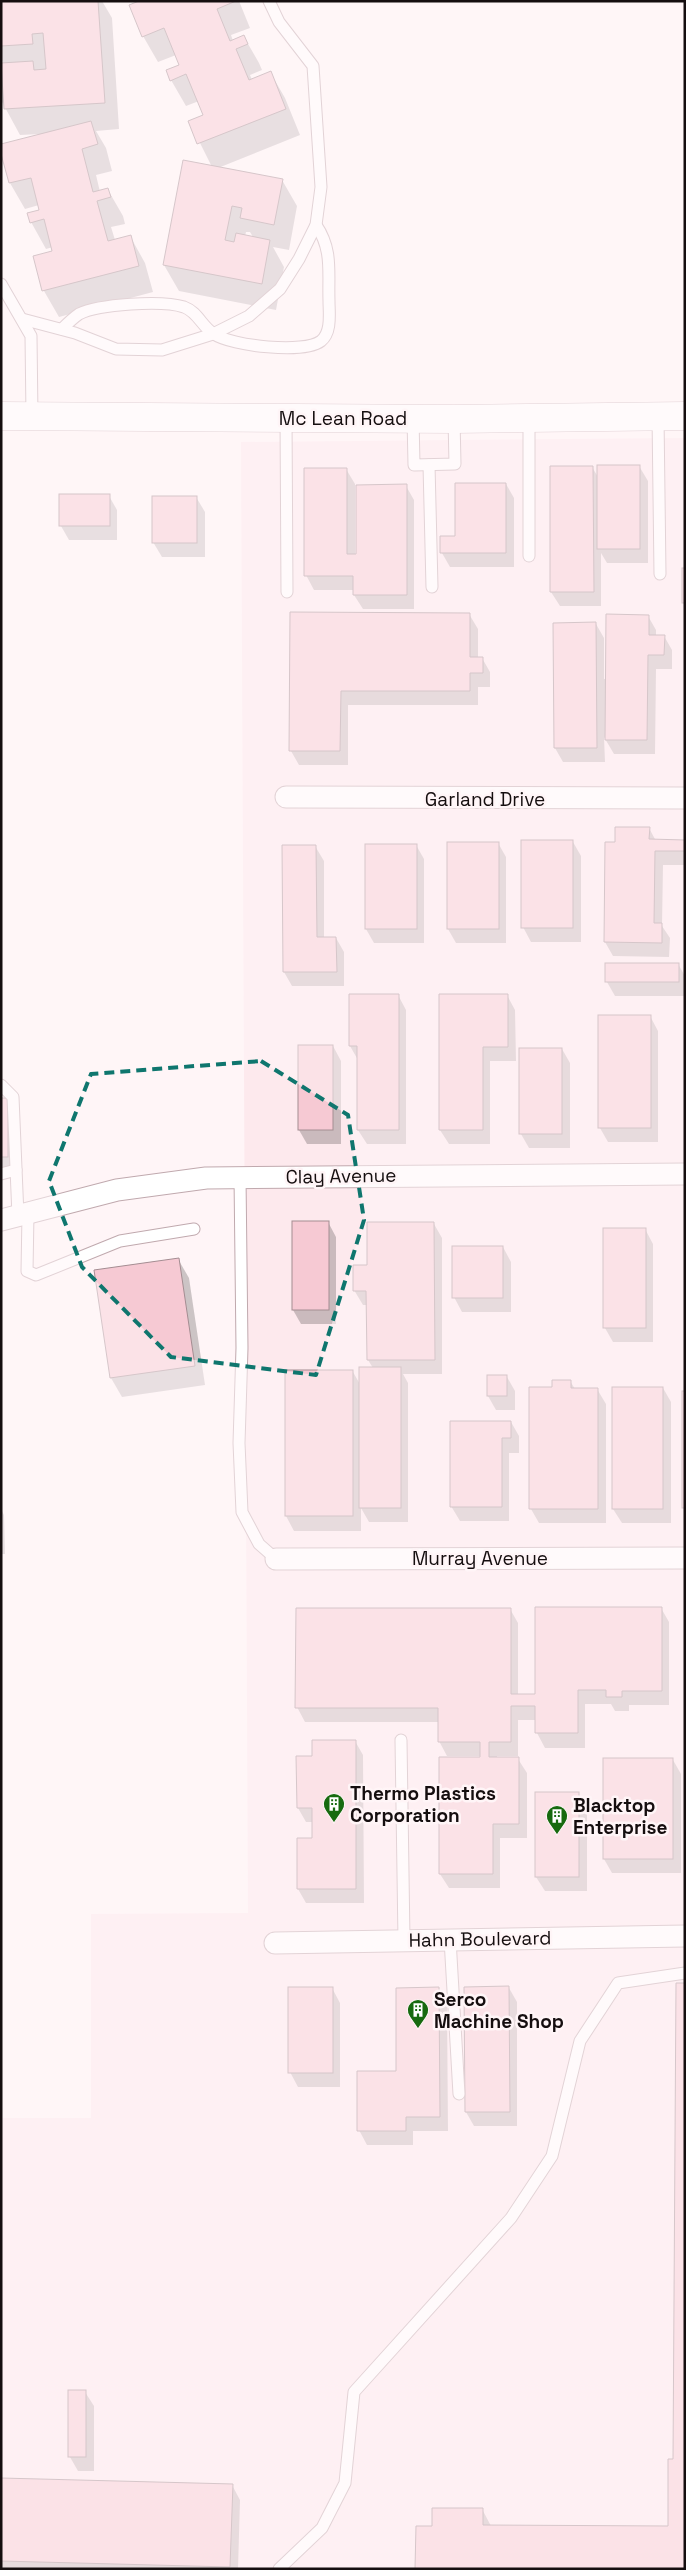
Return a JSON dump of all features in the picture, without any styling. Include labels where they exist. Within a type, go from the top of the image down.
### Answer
[{"type":"main road","name":"Mc Lean Road","points":[[1,416],[454,419],[672,416]]},
{"type":"street","name":"Garland Drive","points":[[286,797],[685,798]]},
{"type":"street","name":"Clay Avenue","points":[[16,1217],[138,1185],[183,1179],[685,1174]]},
{"type":"street","name":"Murray Avenue","points":[[276,1559],[685,1558]]},
{"type":"street","name":"Hahn Boulevard","points":[[275,1943],[685,1936]]},
{"type":"lane","points":[[22,319],[62,329],[116,349],[162,350],[213,334],[248,316],[280,289],[299,259],[316,225],[322,188],[313,66],[279,22],[269,1]]},
{"type":"lane","points":[[62,329],[78,314],[104,306],[160,304],[183,307],[194,312],[213,334],[232,343],[250,347],[310,346],[321,341],[327,333],[329,322],[328,253],[326,239],[316,225]]},
{"type":"lane","points":[[1,284],[32,336],[32,416]]},
{"type":"lane","points":[[660,574],[672,416]]},
{"type":"lane","points":[[286,418],[287,592]]},
{"type":"lane","points":[[413,418],[414,465],[455,464],[454,419]]},
{"type":"lane","points":[[529,418],[529,556]]},
{"type":"lane","points":[[430,465],[432,587]]},
{"type":"lane","points":[[1,1085],[14,1097],[16,1217],[27,1270],[36,1275],[120,1241],[194,1229]]},
{"type":"lane","points":[[1,1174],[16,1170]]},
{"type":"lane","points":[[240,1177],[242,1348],[239,1443],[242,1512],[259,1544],[276,1559]]},
{"type":"lane","points":[[401,1740],[404,1940]]},
{"type":"lane","points":[[450,1939],[459,2094]]},
{"type":"lane","points":[[279,2569],[322,2528],[345,2483],[354,2392],[511,2218],[552,2156],[580,2041],[618,1983],[685,1973]]},
{"type":"highlighted area","points":[[261,1061],[348,1115],[364,1220],[316,1375],[171,1357],[82,1267],[49,1181],[91,1074]]},
{"type":"shaded area","points":[[685,438],[685,2569],[1,2569],[1,2118],[91,2118],[91,1914],[248,1913],[241,442]]},
{"type":"building","points":[[1,1],[98,1],[105,103],[4,109],[1,63],[33,61],[34,70],[46,69],[43,33],[32,34],[33,44],[1,46]]},
{"type":"building","points":[[139,1],[236,1],[217,9],[230,41],[244,35],[248,44],[236,49],[249,80],[271,71],[286,109],[197,144],[188,121],[203,115],[186,74],[170,81],[166,70],[179,65],[164,28],[142,37],[129,5]]},
{"type":"building","points":[[91,121],[98,144],[82,149],[93,192],[108,188],[111,197],[97,201],[108,241],[131,235],[139,266],[42,291],[33,256],[52,251],[44,219],[30,223],[27,213],[39,210],[31,178],[9,183],[1,154],[1,144]]},
{"type":"building","points":[[183,160],[283,179],[274,225],[240,218],[242,208],[232,206],[225,240],[234,242],[236,233],[270,240],[262,284],[163,265]]},
{"type":"building","points":[[597,465],[640,465],[640,549],[597,549]]},
{"type":"building","points":[[550,466],[593,466],[594,592],[550,592]]},
{"type":"building","points":[[304,468],[347,468],[347,554],[356,554],[356,485],[407,484],[407,595],[353,595],[353,576],[304,576]]},
{"type":"building","points":[[455,483],[506,483],[506,553],[440,553],[440,536],[455,536]]},
{"type":"building","points":[[59,494],[110,494],[110,526],[59,526]]},
{"type":"building","points":[[152,496],[197,496],[197,543],[152,543]]},
{"type":"building","points":[[682,568],[685,568],[685,603],[682,603]]},
{"type":"building","points":[[290,612],[470,613],[470,657],[483,657],[483,673],[470,673],[470,691],[341,691],[340,751],[289,751]]},
{"type":"building","points":[[606,614],[649,615],[649,635],[665,635],[664,655],[648,655],[647,740],[605,740]]},
{"type":"building","points":[[596,622],[597,748],[554,748],[553,623]]},
{"type":"building","points":[[615,827],[650,827],[649,839],[685,840],[685,851],[655,851],[654,923],[662,923],[662,943],[604,942],[605,842],[615,842]]},
{"type":"building","points":[[521,840],[573,840],[573,928],[521,928]]},
{"type":"building","points":[[447,842],[499,842],[499,929],[447,929]]},
{"type":"building","points":[[365,844],[417,844],[417,929],[365,929]]},
{"type":"building","points":[[282,845],[316,845],[317,937],[336,937],[337,972],[283,972]]},
{"type":"building","points":[[605,963],[679,963],[679,982],[605,982]]},
{"type":"building","points":[[349,994],[399,994],[399,1130],[357,1130],[357,1046],[349,1046]]},
{"type":"building","points":[[439,994],[508,994],[508,1047],[483,1047],[483,1130],[439,1130]]},
{"type":"building","points":[[598,1015],[651,1015],[651,1128],[598,1128]]},
{"type":"building","points":[[298,1045],[333,1045],[333,1130],[298,1130]]},
{"type":"building","points":[[519,1048],[562,1048],[562,1134],[519,1134]]},
{"type":"building","points":[[1,1098],[8,1098],[8,1157],[1,1157]]},
{"type":"building","points":[[292,1221],[329,1221],[329,1310],[292,1310]]},
{"type":"building","points":[[367,1222],[434,1222],[435,1360],[367,1360],[366,1291],[353,1291],[353,1265],[367,1265]]},
{"type":"building","points":[[603,1228],[646,1228],[646,1328],[603,1328]]},
{"type":"building","points":[[452,1246],[503,1246],[503,1298],[452,1298]]},
{"type":"building","points":[[179,1258],[195,1366],[110,1378],[94,1270]]},
{"type":"building","points":[[359,1367],[401,1367],[401,1508],[359,1508]]},
{"type":"building","points":[[285,1370],[353,1370],[353,1516],[285,1516]]},
{"type":"building","points":[[487,1375],[507,1375],[507,1396],[487,1396]]},
{"type":"building","points":[[552,1380],[571,1380],[571,1388],[598,1388],[598,1509],[529,1509],[529,1387],[552,1387]]},
{"type":"building","points":[[612,1387],[663,1387],[663,1509],[612,1509]]},
{"type":"building","points":[[682,1391],[685,1391],[685,1508],[682,1508]]},
{"type":"building","points":[[450,1421],[511,1421],[511,1438],[502,1438],[502,1507],[450,1507]]},
{"type":"building","points":[[535,1607],[662,1607],[662,1691],[622,1691],[622,1697],[606,1697],[606,1690],[578,1690],[578,1733],[535,1733],[535,1706],[511,1706],[511,1742],[489,1742],[489,1757],[519,1757],[519,1824],[493,1824],[493,1874],[439,1874],[439,1757],[480,1757],[480,1742],[438,1742],[438,1708],[295,1708],[296,1608],[511,1608],[511,1694],[535,1694]]},
{"type":"building","name":"Thermo Plastics Corporation","points":[[312,1740],[356,1740],[356,1889],[297,1889],[297,1838],[312,1838],[312,1808],[297,1808],[296,1756],[312,1756]]},
{"type":"building","points":[[603,1758],[673,1758],[673,1859],[603,1859]]},
{"type":"building","name":"Blacktop Enterprise","points":[[535,1792],[579,1792],[579,1877],[535,1877]]},
{"type":"building","points":[[676,1983],[685,1983],[685,2569],[415,2569],[416,2526],[432,2526],[432,2508],[483,2508],[483,2525],[668,2526],[668,2459],[673,2459]]},
{"type":"building","points":[[509,1986],[510,2112],[465,2112],[464,1987]]},
{"type":"building","points":[[288,1987],[333,1987],[333,2073],[288,2073]]},
{"type":"building","name":"Serco Machine Shop","points":[[439,1987],[440,2117],[406,2117],[406,2131],[357,2131],[357,2071],[396,2071],[396,1988]]},
{"type":"building","points":[[68,2390],[86,2390],[86,2457],[68,2457]]},
{"type":"building","points":[[1,2478],[233,2484],[230,2567],[1,2561]]},
{"type":"place","name":"Thermo Plastics Corporation","points":[[334,1823]]},
{"type":"place","name":"Blacktop Enterprise","points":[[557,1835]]},
{"type":"place","name":"Serco Machine Shop","points":[[418,2029]]}]
